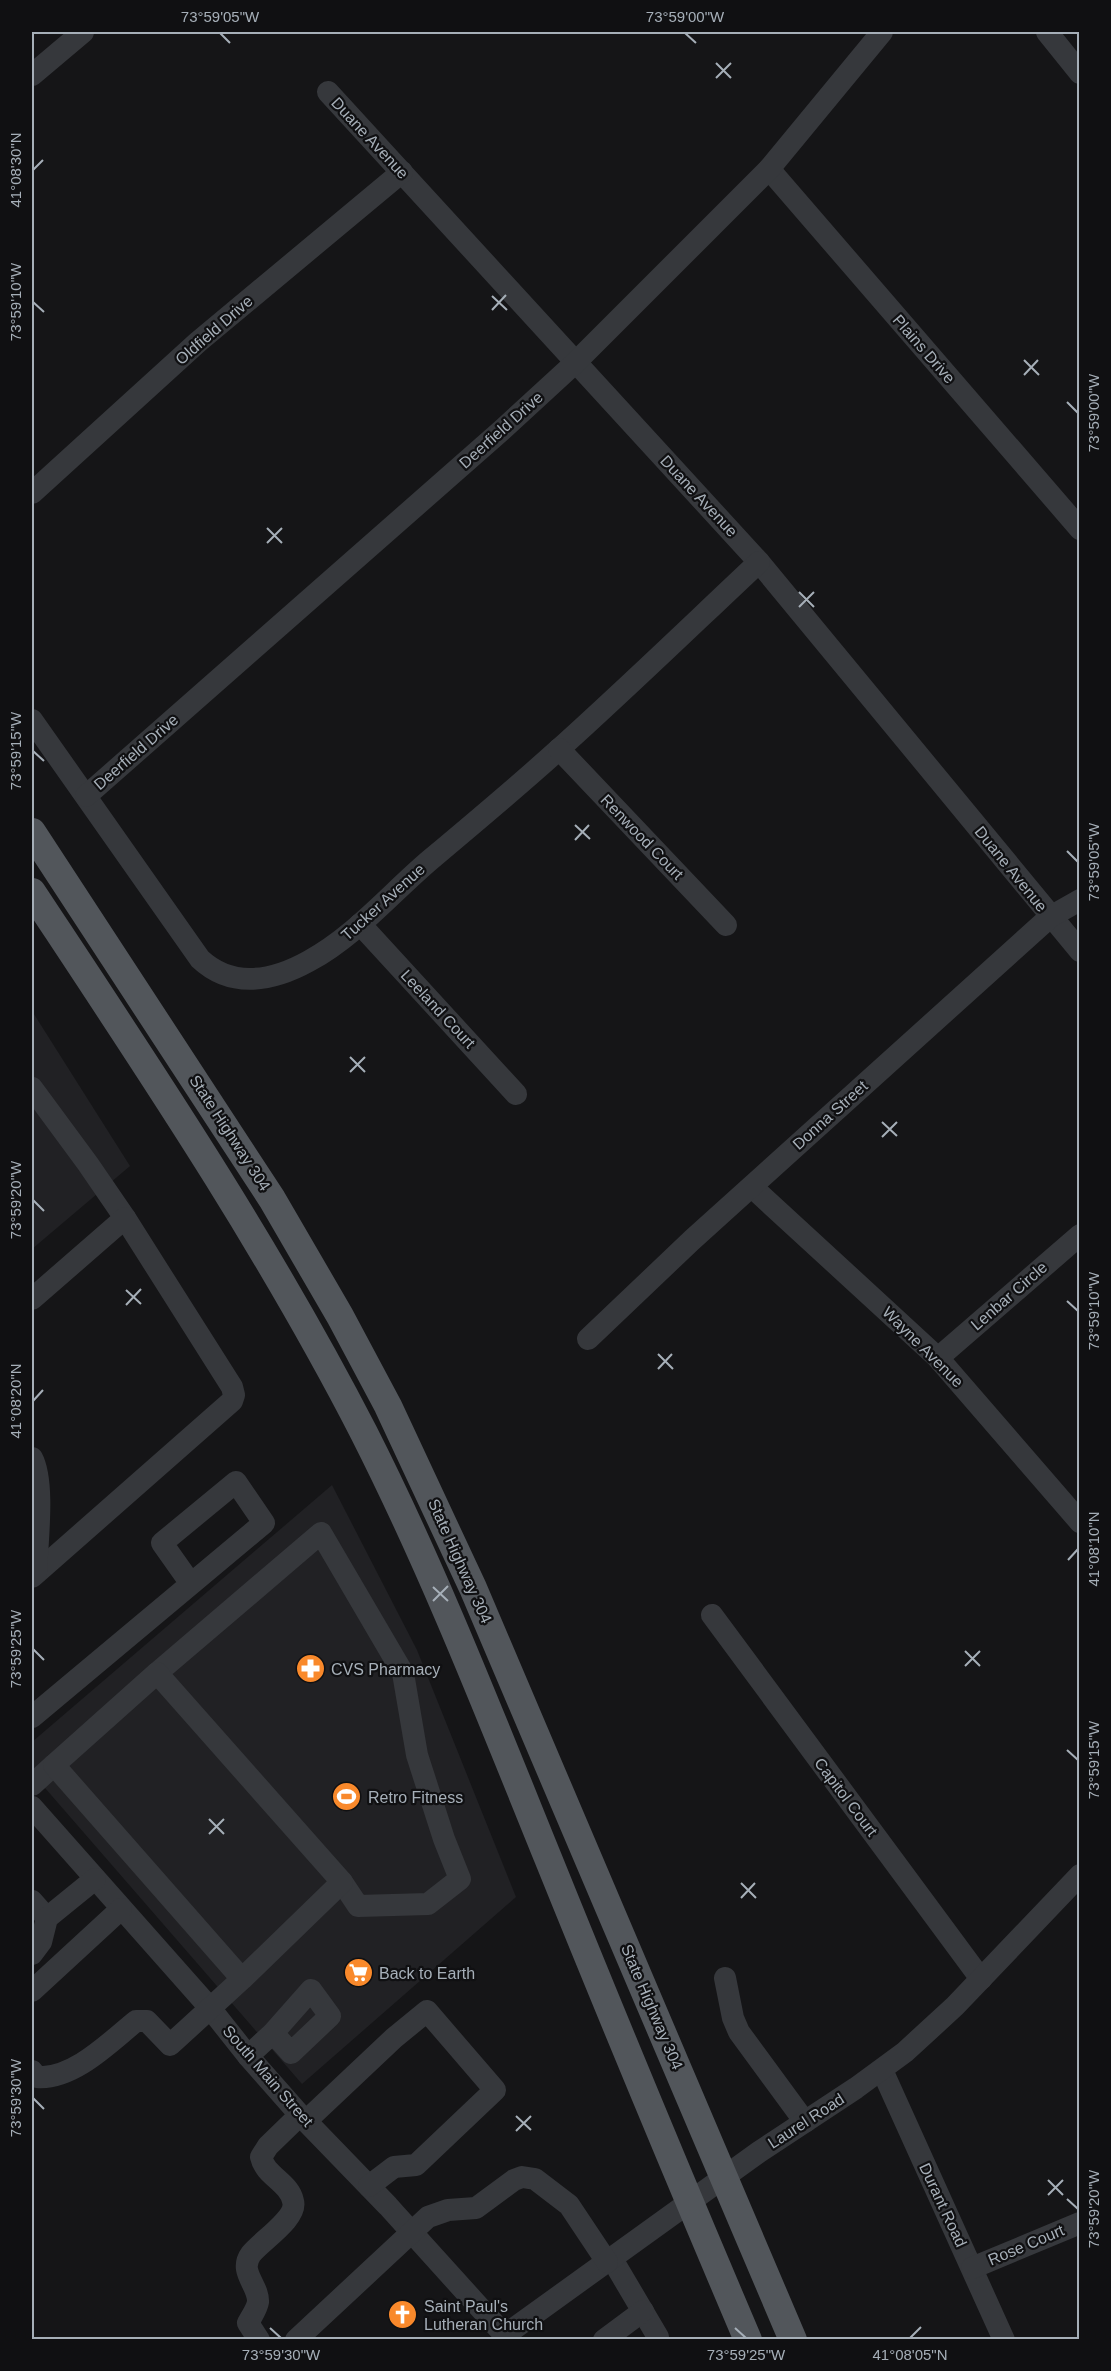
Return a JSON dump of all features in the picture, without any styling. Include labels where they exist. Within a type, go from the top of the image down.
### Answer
[{"type":"main road","name":"State Highway 304","points":[[32,832],[237,1142],[307,1257],[372,1375],[464,1568],[793,2340]]},
{"type":"main road","name":"State Highway 304","points":[[32,892],[177,1111],[249,1226],[316,1343],[369,1443],[422,1555],[475,1679],[748,2340]]},
{"type":"street","points":[[32,75],[84,32]]},
{"type":"street","name":"Deerfield Drive","points":[[86,796],[502,430],[576,362],[769,169],[882,32]]},
{"type":"street","points":[[1047,32],[1080,73]]},
{"type":"street","name":"Duane Avenue","points":[[328,92],[759,562],[1050,917]]},
{"type":"street","name":"Plains Drive","points":[[769,169],[1080,530]]},
{"type":"street","name":"Oldfield Drive","points":[[32,493],[198,342],[402,172]]},
{"type":"street","name":"Tucker Avenue","points":[[32,720],[190,947],[209,968],[221,975],[242,980],[289,970],[325,951],[360,924],[418,870],[559,749],[759,562]]},
{"type":"street","name":"Renwood Court","points":[[559,749],[726,925]]},
{"type":"street","name":"Donna Street","points":[[588,1339],[752,1186],[1050,917],[1080,900]]},
{"type":"street","points":[[1050,917],[1080,951]]},
{"type":"street","name":"Leeland Court","points":[[360,924],[516,1094]]},
{"type":"street","points":[[32,1088],[125,1218],[232,1387],[234,1395],[232,1401],[34,1575]]},
{"type":"street","name":"Wayne Avenue","points":[[752,1186],[938,1358],[1080,1522]]},
{"type":"street","points":[[32,1299],[125,1218]]},
{"type":"street","name":"Lenbar Circle","points":[[938,1358],[1080,1235]]},
{"type":"street","points":[[32,1458],[36,1467],[39,1493],[34,1575]]},
{"type":"street","points":[[32,1717],[192,1584],[264,1523],[236,1482],[162,1544],[192,1584]]},
{"type":"street","points":[[32,1785],[157,1673],[321,1533],[403,1673],[417,1755],[444,1839],[460,1879],[428,1904],[358,1906],[342,1882],[157,1673]]},
{"type":"street","name":"Capitol Court","points":[[712,1616],[981,1979]]},
{"type":"street","points":[[54,1765],[242,1979]]},
{"type":"street","name":"South Main Street","points":[[32,1808],[210,2008],[248,2056],[303,2118],[412,2232],[507,2337]]},
{"type":"street","name":"Laurel Road","points":[[507,2337],[724,2178],[882,2070],[930,2030],[1080,1875]]},
{"type":"street","points":[[32,1954],[41,1942],[47,1918],[95,1879]]},
{"type":"street","points":[[32,2071],[36,2077],[46,2078],[82,2064],[136,2020],[147,2021],[170,2045],[342,1882]]},
{"type":"street","points":[[32,1901],[47,1918]]},
{"type":"street","points":[[32,1992],[121,1909]]},
{"type":"street","points":[[725,1978],[733,2018],[740,2032],[805,2122]]},
{"type":"street","points":[[259,2340],[248,2323],[258,2305],[257,2293],[249,2279],[246,2265],[251,2255],[291,2214],[294,2204],[289,2191],[263,2165],[261,2157],[268,2146],[427,2012],[495,2090],[416,2165],[394,2168],[369,2186]]},
{"type":"street","points":[[248,2056],[273,2033]]},
{"type":"street","name":"Durant Road","points":[[882,2070],[1004,2340]]},
{"type":"street","points":[[309,2335],[428,2217],[448,2210],[476,2208],[514,2180],[522,2177],[535,2179],[569,2205],[610,2261],[658,2337]]},
{"type":"street","name":"Rose Court","points":[[972,2268],[1080,2223]]},
{"type":"street","points":[[604,2340],[643,2310]]},
{"type":"shaded area","points":[[32,1011],[130,1166],[32,1249]]},
{"type":"shaded area","points":[[332,1485],[417,1650],[516,1897],[302,2084],[32,1773],[32,1742]]},
{"type":"place","name":"CVS Pharmacy","points":[[310,1669]]},
{"type":"place","name":"Retro Fitness","points":[[347,1797]]},
{"type":"place","name":"Back to Earth","points":[[358,1973]]},
{"type":"place","name":"Saint Paul's Lutheran Church","points":[[403,2315]]}]
